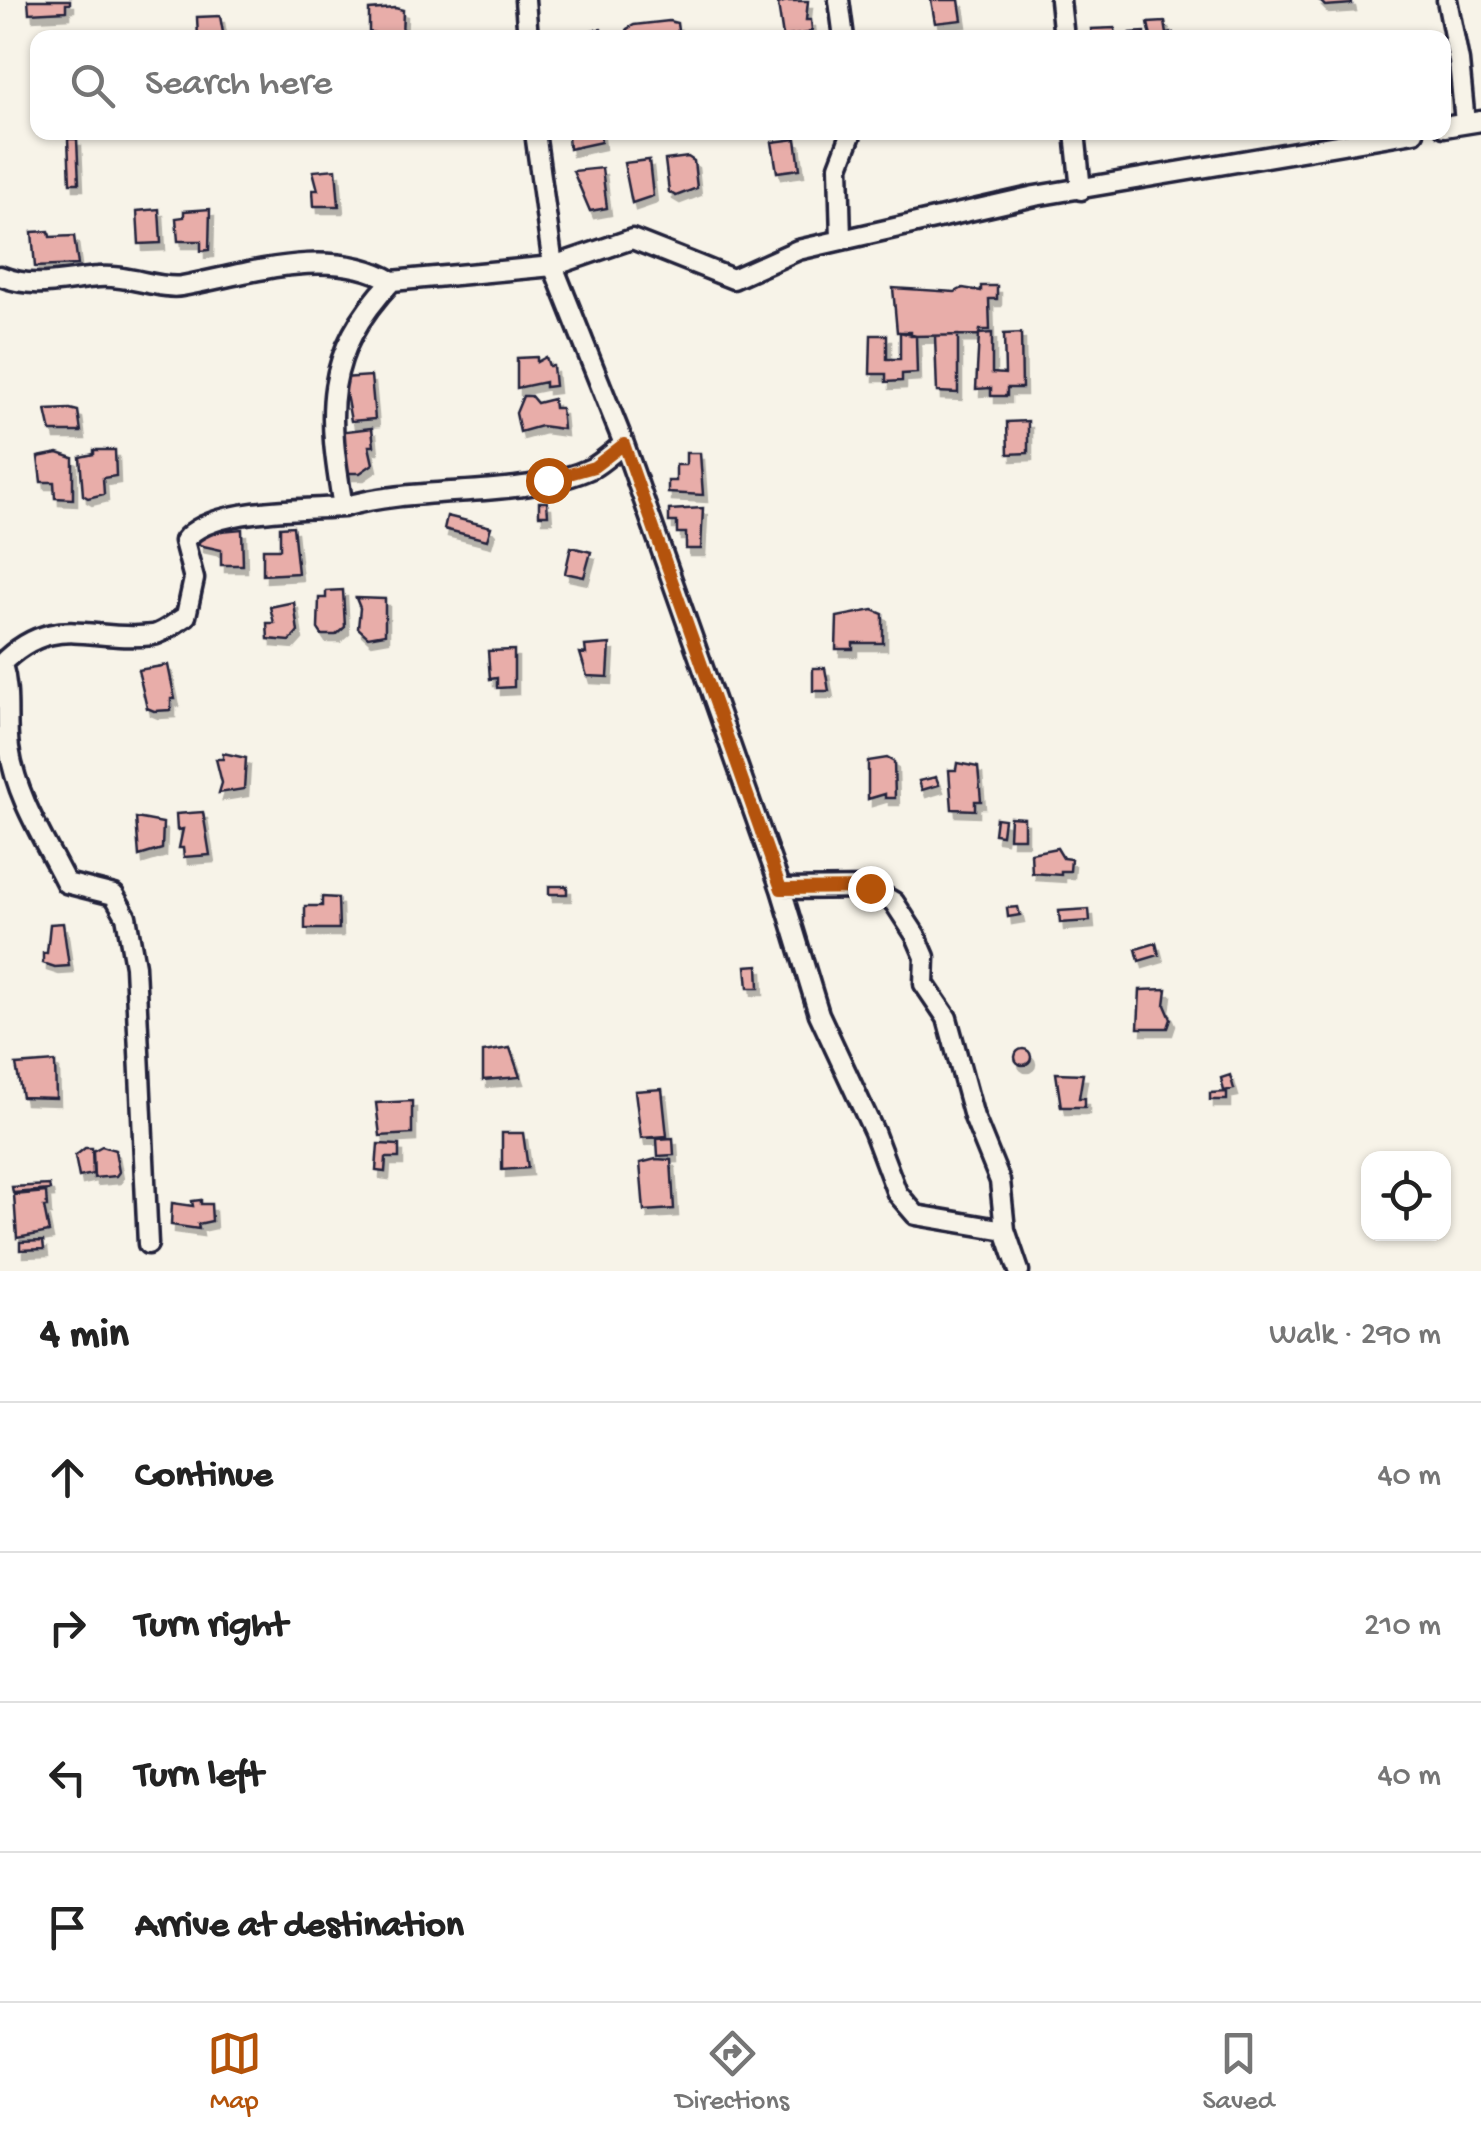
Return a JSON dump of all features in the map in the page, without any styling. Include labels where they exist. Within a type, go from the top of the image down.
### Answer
[{"type":"street","points":[[525,0],[527,30]]},
{"type":"street","points":[[838,0],[843,30]]},
{"type":"street","points":[[1060,0],[1063,30]]},
{"type":"street","points":[[1447,0],[1473,122]]},
{"type":"street","points":[[536,140],[554,266],[624,444],[781,889],[819,1014],[874,1132],[896,1193],[916,1215],[1005,1230]]},
{"type":"street","points":[[842,239],[839,166],[849,140]]},
{"type":"street","points":[[1075,140],[1081,190]]},
{"type":"street","points":[[0,276],[42,285],[122,276],[180,287],[217,275],[344,264],[369,268],[392,281],[554,266],[632,239],[733,279],[798,250],[1035,196],[1368,140]]},
{"type":"street","points":[[343,506],[330,431],[336,368],[362,313],[392,281]]},
{"type":"street","points":[[148,1244],[135,966],[126,916],[114,895],[66,883],[24,805],[8,745],[10,690],[1,665],[16,646],[36,638],[79,630],[156,635],[186,616],[194,579],[184,541],[194,528],[244,514],[343,506],[404,495],[548,480],[594,467],[624,444]]},
{"type":"street","points":[[781,889],[870,888],[894,902],[901,913],[924,956],[924,984],[947,1018],[974,1117],[1000,1181],[1005,1230],[1020,1271]]},
{"type":"building","points":[[28,0],[70,0],[70,4],[66,4],[66,11],[29,13]]},
{"type":"building","points":[[931,0],[959,0],[962,20],[935,23]]},
{"type":"building","points":[[1319,0],[1351,0],[1352,4],[1325,6]]},
{"type":"building","points":[[808,1],[806,20],[811,20],[812,30],[782,30],[778,4]]},
{"type":"building","points":[[369,10],[403,10],[402,30],[369,30]]},
{"type":"building","points":[[220,16],[223,30],[198,30],[197,17]]},
{"type":"building","points":[[669,21],[677,23],[678,30],[627,30],[634,25]]},
{"type":"building","points":[[1165,22],[1166,30],[1150,30],[1148,23]]},
{"type":"building","points":[[68,140],[77,140],[79,183],[70,183]]},
{"type":"building","points":[[568,140],[601,140],[601,142],[569,149]]},
{"type":"building","points":[[796,140],[800,169],[777,172],[772,142]]},
{"type":"building","points":[[688,157],[694,161],[697,188],[676,196],[669,192],[665,160]]},
{"type":"building","points":[[649,160],[653,196],[632,203],[624,163]]},
{"type":"building","points":[[602,168],[607,208],[590,211],[573,171]]},
{"type":"building","points":[[336,169],[339,206],[314,206],[313,190],[318,190],[313,171]]},
{"type":"building","points":[[159,209],[161,243],[139,244],[137,211]]},
{"type":"building","points":[[210,209],[209,250],[201,251],[201,241],[178,241],[176,218],[184,217],[184,211]]},
{"type":"building","points":[[49,231],[50,237],[74,236],[78,265],[35,267],[32,232]]},
{"type":"building","points":[[981,286],[997,286],[997,299],[989,299],[990,330],[980,330],[979,335],[911,336],[911,332],[897,332],[893,288],[955,292],[963,288],[981,291]]},
{"type":"building","points":[[900,332],[916,336],[917,373],[902,374],[902,381],[886,382],[886,374],[870,374],[871,335],[887,335],[887,359],[900,359]]},
{"type":"building","points":[[992,333],[992,373],[1005,374],[1004,334],[1021,333],[1022,388],[1007,388],[1007,396],[991,396],[991,388],[976,389],[979,334]]},
{"type":"building","points":[[958,335],[958,393],[937,392],[935,336]]},
{"type":"building","points":[[537,357],[537,362],[546,357],[549,366],[553,366],[555,386],[545,387],[545,382],[517,388],[517,358]]},
{"type":"building","points":[[371,376],[375,419],[351,421],[343,378]]},
{"type":"building","points":[[523,396],[531,396],[537,403],[553,399],[554,408],[561,408],[563,429],[541,426],[520,432],[516,413]]},
{"type":"building","points":[[46,410],[78,411],[81,432],[51,432]]},
{"type":"building","points":[[1028,421],[1028,453],[1008,454],[1007,422]]},
{"type":"building","points":[[372,428],[374,446],[369,446],[373,464],[360,473],[349,473],[338,432]]},
{"type":"building","points":[[94,450],[115,450],[116,476],[103,478],[104,494],[88,498],[83,495],[80,457],[94,454]]},
{"type":"building","points":[[58,453],[73,458],[73,499],[55,498],[54,482],[41,482],[38,457]]},
{"type":"building","points":[[686,453],[700,453],[703,495],[668,493],[668,481],[676,481],[676,465],[686,465]]},
{"type":"building","points":[[539,502],[547,502],[548,515],[539,515]]},
{"type":"building","points":[[703,508],[701,549],[686,549],[686,533],[677,533],[677,522],[669,522],[669,510]]},
{"type":"building","points":[[447,516],[491,527],[487,540],[444,529]]},
{"type":"building","points":[[293,526],[298,573],[263,575],[263,549],[280,549],[280,527]]},
{"type":"building","points":[[242,529],[243,565],[221,565],[221,550],[199,545],[199,533]]},
{"type":"building","points":[[571,547],[591,552],[584,577],[565,573]]},
{"type":"building","points":[[343,590],[345,627],[336,635],[322,635],[318,629],[319,598],[326,598],[326,591]]},
{"type":"building","points":[[356,598],[385,599],[385,634],[368,637],[358,628],[360,608]]},
{"type":"building","points":[[294,602],[298,632],[290,641],[268,639],[267,623],[274,623],[270,607]]},
{"type":"building","points":[[873,610],[883,614],[883,643],[853,643],[853,649],[836,649],[837,617]]},
{"type":"building","points":[[610,644],[608,677],[587,676],[580,653],[586,654],[585,646]]},
{"type":"building","points":[[514,650],[514,687],[497,688],[497,678],[490,679],[488,651]]},
{"type":"building","points":[[168,665],[175,699],[171,699],[171,710],[154,711],[147,708],[138,670]]},
{"type":"building","points":[[813,668],[825,668],[829,691],[813,691]]},
{"type":"building","points":[[223,753],[246,758],[244,789],[219,793],[222,783],[216,759],[223,759]]},
{"type":"building","points":[[887,758],[894,762],[895,798],[885,798],[885,794],[868,799],[868,761]]},
{"type":"building","points":[[957,763],[978,767],[981,801],[975,801],[975,810],[952,809],[949,770],[956,770]]},
{"type":"building","points":[[936,777],[939,785],[922,790],[919,781]]},
{"type":"building","points":[[203,812],[210,855],[184,857],[183,848],[179,848],[183,829],[177,830],[176,814]]},
{"type":"building","points":[[1010,817],[1024,818],[1024,838],[1009,838]]},
{"type":"building","points":[[136,818],[163,823],[162,849],[139,856]]},
{"type":"building","points":[[996,818],[1004,819],[1002,835],[994,834]]},
{"type":"building","points":[[1057,848],[1063,858],[1071,859],[1070,871],[1061,871],[1061,875],[1032,873],[1031,853]]},
{"type":"building","points":[[549,886],[567,886],[567,894],[549,894]]},
{"type":"building","points":[[322,897],[338,898],[339,929],[305,929],[305,906],[322,906]]},
{"type":"building","points":[[1018,907],[1020,915],[1008,917],[1007,908]]},
{"type":"building","points":[[1089,909],[1090,921],[1060,923],[1059,911]]},
{"type":"building","points":[[63,923],[69,966],[43,963],[50,924]]},
{"type":"building","points":[[1156,943],[1159,955],[1139,961],[1136,949]]},
{"type":"building","points":[[758,965],[759,988],[748,988],[746,966]]},
{"type":"building","points":[[1167,989],[1165,1005],[1171,1019],[1168,1028],[1138,1028],[1140,990]]},
{"type":"building","points":[[510,1048],[520,1077],[483,1080],[483,1052]]},
{"type":"building","points":[[1023,1049],[1031,1057],[1023,1065],[1015,1057]]},
{"type":"building","points":[[55,1062],[56,1098],[22,1097],[16,1065]]},
{"type":"building","points":[[1056,1073],[1083,1074],[1079,1098],[1085,1098],[1085,1107],[1061,1107]]},
{"type":"building","points":[[1230,1075],[1234,1089],[1224,1091],[1221,1078]]},
{"type":"building","points":[[662,1089],[667,1136],[641,1138],[635,1091]]},
{"type":"building","points":[[1227,1092],[1227,1100],[1210,1100],[1210,1093]]},
{"type":"building","points":[[412,1101],[412,1134],[380,1136],[376,1103]]},
{"type":"building","points":[[502,1133],[523,1133],[528,1168],[502,1170]]},
{"type":"building","points":[[673,1138],[674,1155],[658,1156],[657,1139]]},
{"type":"building","points":[[378,1144],[399,1145],[399,1158],[386,1158],[385,1172],[376,1171]]},
{"type":"building","points":[[102,1146],[115,1150],[119,1172],[116,1176],[94,1178],[93,1151]]},
{"type":"building","points":[[92,1148],[93,1174],[79,1177],[75,1156]]},
{"type":"building","points":[[671,1160],[674,1209],[644,1211],[640,1163]]},
{"type":"building","points":[[49,1185],[50,1190],[13,1193],[12,1187]]},
{"type":"building","points":[[46,1192],[44,1207],[49,1232],[17,1238],[14,1195]]},
{"type":"building","points":[[201,1200],[201,1204],[211,1204],[212,1221],[198,1224],[199,1229],[171,1225],[172,1203],[193,1206],[192,1201]]},
{"type":"building","points":[[43,1241],[44,1249],[20,1250],[20,1242]]},
{"type":"route","points":[[548,480],[594,467],[624,444],[781,889],[870,888]]}]
